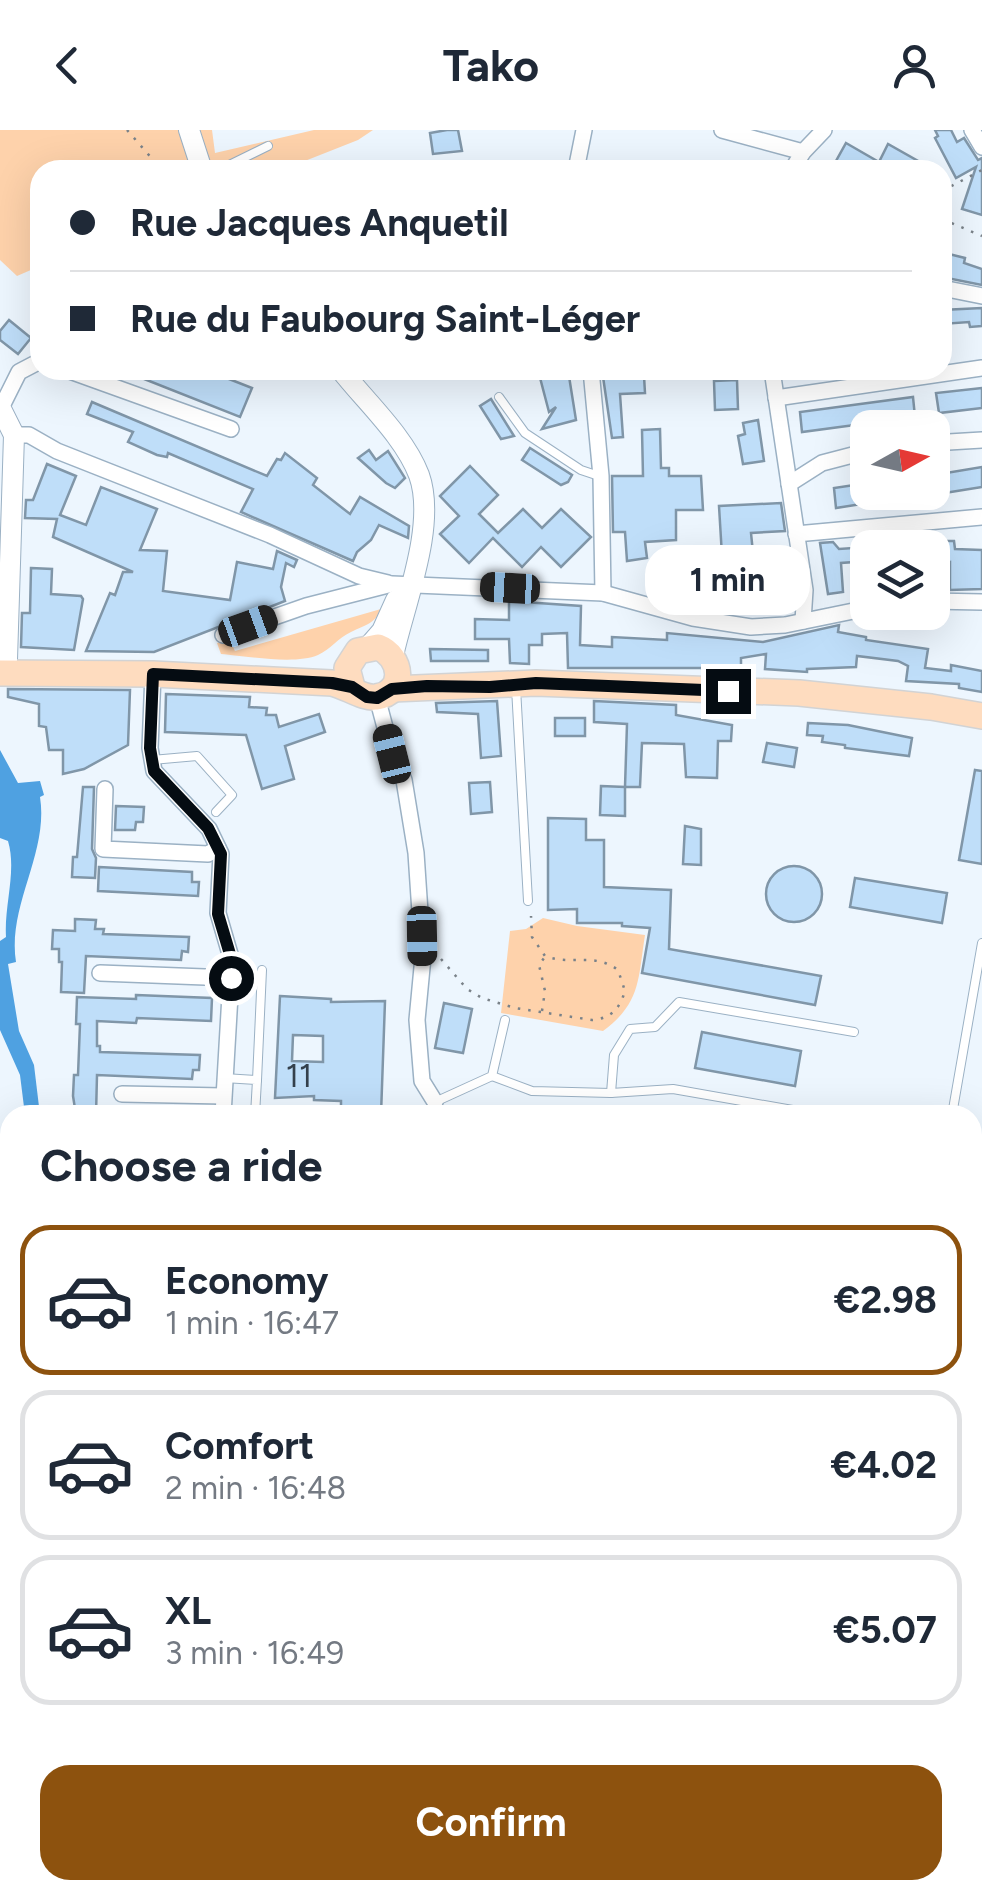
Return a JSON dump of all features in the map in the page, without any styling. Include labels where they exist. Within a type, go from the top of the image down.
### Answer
[{"type":"main road","points":[[377,656],[348,678],[358,694],[516,684],[799,693],[982,716]]},
{"type":"main road","points":[[377,656],[397,681],[384,693]]},
{"type":"main road","points":[[4,666],[312,668],[377,656],[428,670],[471,671],[516,684]]},
{"type":"main road","points":[[4,666],[352,687]]},
{"type":"street","points":[[189,130],[199,160]]},
{"type":"street","points":[[578,160],[584,130]]},
{"type":"street","points":[[722,130],[803,152]]},
{"type":"street","points":[[798,160],[824,130]]},
{"type":"street","points":[[972,130],[982,147]]},
{"type":"street","points":[[952,290],[982,296]]},
{"type":"street","points":[[4,666],[14,435],[0,408],[20,372],[30,366]]},
{"type":"street","points":[[952,372],[982,368]]},
{"type":"street","points":[[94,380],[231,429]]},
{"type":"street","points":[[349,380],[395,437],[419,475],[425,524],[377,656]]},
{"type":"street","points":[[592,380],[602,476],[603,594]]},
{"type":"street","points":[[773,380],[804,590],[803,621]]},
{"type":"street","points":[[776,398],[890,380]]},
{"type":"street","points":[[14,435],[28,435],[56,451],[270,534],[359,576],[401,584],[603,594],[693,618],[752,627],[850,612]]},
{"type":"street","points":[[950,442],[982,440]]},
{"type":"street","points":[[789,484],[822,464],[850,456]]},
{"type":"street","points":[[796,534],[982,517]]},
{"type":"street","points":[[223,634],[306,606],[401,584]]},
{"type":"street","points":[[950,601],[982,602]]},
{"type":"street","points":[[153,674],[150,748],[154,771],[208,828],[221,854],[218,914],[232,961],[223,1105]]},
{"type":"street","points":[[384,693],[416,854],[423,957],[417,1020],[422,1081],[431,1105]]},
{"type":"street","points":[[105,789],[103,850],[208,854],[218,848]]},
{"type":"street","points":[[100,973],[231,978]]},
{"type":"street","points":[[122,1094],[223,1096]]},
{"type":"lane","points":[[239,160],[268,146]]},
{"type":"lane","points":[[499,397],[525,433],[581,470],[602,476]]},
{"type":"lane","points":[[516,684],[528,902]]},
{"type":"lane","points":[[152,760],[197,756],[232,795],[216,812]]},
{"type":"lane","points":[[954,1105],[982,943]]},
{"type":"lane","points":[[256,1105],[262,970]]},
{"type":"lane","points":[[611,1093],[614,1054],[630,1029],[655,1027],[680,1002],[854,1032]]},
{"type":"lane","points":[[970,1009],[982,1011]]},
{"type":"lane","points":[[439,1105],[492,1076],[505,1020]]},
{"type":"lane","points":[[492,1076],[532,1091],[611,1093],[674,1088],[767,1105]]},
{"type":"lane","points":[[224,1078],[257,1080]]},
{"type":"path","points":[[127,130],[153,160]]},
{"type":"path","points":[[952,186],[982,170]]},
{"type":"path","points":[[952,223],[982,236]]},
{"type":"path","points":[[423,957],[434,954],[482,998],[542,1012],[607,1019],[625,992],[623,979],[610,964],[599,959],[560,962],[544,956],[532,937],[531,916]]},
{"type":"path","points":[[542,1012],[544,984],[539,965],[544,956]]},
{"type":"shaded area","points":[[0,130],[212,130],[215,153],[314,130],[373,130],[307,160],[30,160],[30,270],[17,276],[0,260]]},
{"type":"shaded area","points":[[381,609],[369,624],[308,658],[221,654],[217,643],[229,639],[235,651]]},
{"type":"shaded area","points":[[543,918],[645,935],[636,989],[625,1010],[603,1031],[501,1013],[510,931],[526,929]]},
{"type":"water","points":[[0,750],[18,783],[40,781],[44,795],[40,797],[39,839],[17,920],[16,962],[8,964],[19,1031],[34,1065],[39,1105],[24,1105],[20,1075],[0,1030],[0,941],[6,937],[11,864],[8,841],[0,838]]},
{"type":"building","points":[[458,130],[462,151],[433,154],[430,133]]},
{"type":"building","points":[[935,130],[951,130],[957,142],[964,138],[978,160],[982,158],[982,215],[962,209],[976,167],[956,178],[952,160],[947,160],[935,138]]},
{"type":"building","points":[[846,143],[876,160],[837,160]]},
{"type":"building","points":[[888,144],[916,160],[880,160]]},
{"type":"building","points":[[952,255],[982,269],[982,285],[952,279]]},
{"type":"building","points":[[982,308],[982,326],[952,323],[952,310]]},
{"type":"building","points":[[9,320],[30,339],[18,354],[0,340],[0,331]]},
{"type":"building","points":[[147,380],[232,380],[252,388],[240,417]]},
{"type":"building","points":[[541,380],[570,380],[576,420],[542,429],[556,407],[549,412]]},
{"type":"building","points":[[603,380],[644,380],[645,393],[620,394],[623,437],[612,438]]},
{"type":"building","points":[[737,380],[738,409],[715,410],[714,381]]},
{"type":"building","points":[[982,388],[982,408],[939,410],[936,393]]},
{"type":"building","points":[[913,397],[914,410],[850,410],[850,426],[802,432],[800,412]]},
{"type":"building","points":[[491,399],[514,436],[501,439],[480,406]]},
{"type":"building","points":[[92,402],[267,476],[285,453],[317,478],[313,485],[350,514],[360,497],[409,526],[408,538],[379,525],[353,561],[241,512],[253,489],[168,453],[167,457],[157,455],[128,442],[133,432],[87,414]]},
{"type":"building","points":[[758,420],[764,461],[743,464],[738,436],[745,434],[743,423]]},
{"type":"building","points":[[660,429],[661,468],[669,468],[669,476],[701,476],[703,510],[676,510],[676,540],[645,542],[647,558],[627,561],[625,532],[613,532],[612,476],[643,476],[642,430]]},
{"type":"building","points":[[530,448],[572,475],[568,482],[561,485],[522,460]]},
{"type":"building","points":[[369,450],[376,460],[388,451],[405,478],[395,488],[358,458]]},
{"type":"building","points":[[47,464],[76,476],[60,515],[86,525],[101,487],[157,509],[140,550],[167,551],[163,591],[230,600],[237,562],[273,569],[277,551],[297,560],[294,567],[286,563],[281,587],[285,601],[154,652],[86,651],[110,593],[115,595],[123,572],[133,572],[53,537],[57,519],[25,518],[26,500],[33,500]]},
{"type":"building","points":[[470,466],[498,495],[479,514],[498,533],[523,509],[542,528],[561,509],[591,537],[561,567],[541,547],[522,567],[493,538],[469,563],[440,534],[459,516],[440,496]]},
{"type":"building","points":[[982,467],[982,487],[950,492],[950,472]]},
{"type":"building","points":[[850,486],[850,506],[836,508],[834,488]]},
{"type":"building","points":[[781,503],[785,531],[751,533],[753,553],[722,556],[719,506]]},
{"type":"building","points":[[950,541],[954,541],[955,549],[982,550],[982,589],[950,590]]},
{"type":"building","points":[[833,542],[839,549],[850,548],[850,562],[841,563],[843,592],[828,594],[820,543]]},
{"type":"building","points":[[31,568],[52,569],[51,594],[83,599],[74,650],[21,647],[22,613],[30,613]]},
{"type":"building","points":[[509,601],[581,606],[580,645],[612,647],[612,637],[667,640],[667,633],[763,642],[839,625],[838,632],[866,640],[928,649],[925,668],[951,671],[951,665],[982,671],[982,692],[959,688],[959,684],[906,681],[908,666],[857,656],[856,667],[807,672],[765,669],[766,654],[741,658],[741,668],[568,668],[567,633],[542,634],[542,645],[529,645],[529,664],[510,663],[509,639],[475,639],[475,619],[509,620]]},
{"type":"building","points":[[430,649],[488,650],[488,661],[431,661]]},
{"type":"building","points":[[8,689],[130,690],[128,745],[84,769],[63,774],[63,750],[49,750],[46,727],[39,726],[39,704],[8,697]]},
{"type":"building","points":[[166,694],[250,697],[249,707],[267,708],[266,715],[276,715],[279,727],[319,714],[325,732],[285,746],[294,779],[262,789],[246,735],[165,732]]},
{"type":"building","points":[[497,701],[501,756],[481,758],[478,714],[437,712],[436,703]]},
{"type":"building","points":[[594,701],[676,705],[676,715],[732,725],[731,741],[718,741],[717,778],[686,777],[684,744],[642,743],[640,787],[625,787],[627,724],[594,722]]},
{"type":"building","points":[[555,718],[585,718],[585,736],[555,736]]},
{"type":"building","points":[[808,723],[848,725],[912,738],[909,756],[822,742],[823,736],[807,735]]},
{"type":"building","points":[[767,743],[797,748],[794,767],[763,762]]},
{"type":"building","points":[[975,770],[982,771],[982,864],[959,860]]},
{"type":"building","points":[[490,782],[492,812],[471,814],[469,783]]},
{"type":"building","points":[[601,786],[625,787],[625,816],[600,815]]},
{"type":"building","points":[[83,787],[94,787],[95,878],[72,877]]},
{"type":"building","points":[[116,806],[144,807],[143,822],[136,822],[135,830],[115,830]]},
{"type":"building","points":[[548,818],[586,819],[586,840],[604,840],[604,887],[671,890],[669,949],[821,976],[815,1005],[642,973],[650,928],[622,923],[577,923],[577,909],[548,910]]},
{"type":"building","points":[[685,826],[701,829],[701,865],[683,864]]},
{"type":"building","points":[[794,866],[814,874],[822,894],[814,914],[794,922],[774,914],[766,894],[774,874]]},
{"type":"building","points":[[99,867],[192,872],[192,882],[199,882],[198,896],[98,891]]},
{"type":"building","points":[[855,878],[947,893],[942,923],[850,907]]},
{"type":"building","points":[[75,919],[96,920],[95,929],[104,929],[103,934],[189,937],[188,952],[182,951],[181,960],[86,956],[84,993],[61,992],[62,962],[59,949],[52,949],[53,930],[75,931]]},
{"type":"building","points":[[136,995],[212,998],[211,1021],[97,1021],[100,1052],[200,1055],[199,1070],[193,1070],[192,1079],[97,1075],[96,1105],[74,1105],[80,1024],[76,1024],[77,997],[136,999]]},
{"type":"building","points":[[280,996],[331,1002],[385,1001],[381,1105],[341,1105],[341,1101],[314,1100],[314,1096],[275,1098]],"holes":[[[293,1035],[323,1036],[323,1062],[292,1061]]]},
{"type":"building","points":[[444,1003],[472,1009],[463,1053],[435,1048]]},
{"type":"building","points":[[702,1032],[801,1051],[795,1086],[695,1068]]},
{"type":"route","points":[[231,978],[232,961],[218,914],[221,854],[208,828],[154,771],[150,748],[153,674],[332,683],[377,698],[392,689],[536,683],[728,691]]}]
